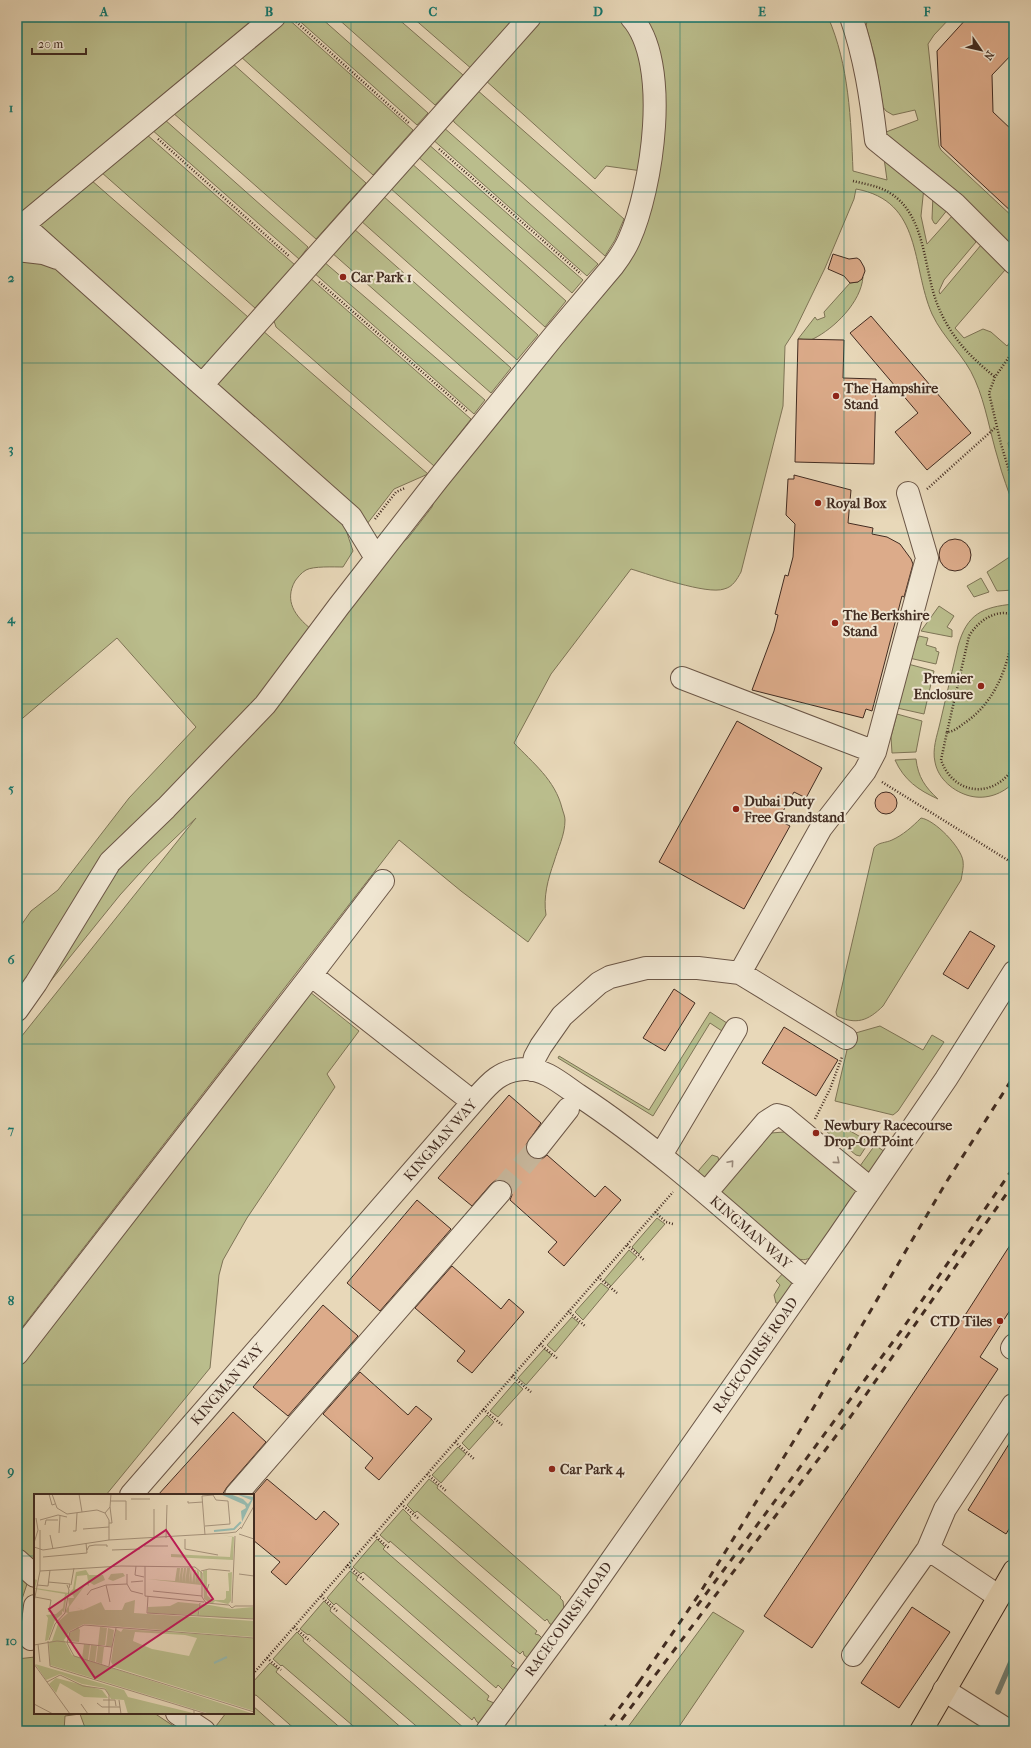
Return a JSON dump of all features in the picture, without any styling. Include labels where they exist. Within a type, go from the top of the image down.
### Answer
[{"type":"main road","points":[[921,1731],[998,1596],[1014,1571]]},
{"type":"street","points":[[274,17],[21,226],[32,233],[351,517],[376,558]]},
{"type":"street","points":[[202,385],[530,17]]},
{"type":"street","points":[[17,1010],[36,983],[110,862],[166,808],[265,705],[376,558],[544,348],[613,266],[629,239],[646,188],[655,106],[654,80],[651,60],[646,43],[631,17]]},
{"type":"street","points":[[851,17],[859,41],[867,74],[876,140],[955,204],[1014,263]]},
{"type":"street","points":[[17,250],[29,250],[43,253],[62,260]]},
{"type":"street","points":[[740,974],[821,828],[865,771],[875,752],[927,558],[909,498]]},
{"type":"street","points":[[682,678],[875,752]]},
{"type":"street","points":[[17,1354],[383,880]]},
{"type":"street","points":[[532,1070],[535,1057],[541,1046],[562,1016],[599,983],[610,976],[646,968],[698,968],[740,974],[846,1038]]},
{"type":"street","name":"RACECOURSE ROAD","points":[[487,1731],[583,1601],[871,1189],[946,1079],[1014,972]]},
{"type":"street","points":[[311,975],[473,1102]]},
{"type":"street","points":[[661,1155],[736,1029]]},
{"type":"street","name":"KINGMAN WAY","points":[[132,1494],[473,1102],[494,1079],[514,1070],[532,1070],[550,1076],[572,1100],[636,1134],[807,1281]]},
{"type":"street","points":[[538,1147],[572,1100]]},
{"type":"street","points":[[706,1193],[766,1122],[773,1116],[777,1115],[784,1116],[871,1189]]},
{"type":"street","points":[[237,1494],[500,1192]]},
{"type":"street","points":[[854,1655],[928,1549],[945,1509],[1013,1405]]},
{"type":"street","points":[[928,1549],[998,1596]]},
{"type":"street","points":[[17,1560],[34,1575]]},
{"type":"street","points":[[28,1640],[34,1611]]},
{"type":"street","points":[[944,1690],[1009,1731]]},
{"type":"street","points":[[178,1714],[204,1731]]},
{"type":"path","points":[[290,17],[582,275]]},
{"type":"path","points":[[853,181],[889,192],[903,203],[910,212],[917,230],[932,288],[944,319],[958,342],[995,377]]},
{"type":"path","points":[[1014,350],[995,377],[989,393],[996,427],[1014,487]]},
{"type":"path","points":[[909,498],[996,427]]},
{"type":"path","points":[[363,535],[396,492],[409,486]]},
{"type":"path","points":[[1014,614],[1004,613],[988,617],[978,624],[969,636],[942,760],[952,779],[961,785],[973,789],[989,788],[1005,779],[1014,767]]},
{"type":"path","points":[[947,732],[951,732],[969,720],[984,706],[996,689],[1006,668],[1010,655],[1014,630]]},
{"type":"path","points":[[865,771],[1014,864]]},
{"type":"path","points":[[804,1134],[817,1115],[830,1089],[841,1062],[846,1038]]},
{"type":"path","points":[[254,1673],[686,1176]]},
{"type":"path","points":[[655,1212],[666,1222],[673,1224]]},
{"type":"path","points":[[627,1245],[645,1261]]},
{"type":"path","points":[[598,1277],[617,1292]]},
{"type":"path","points":[[568,1312],[586,1326]]},
{"type":"path","points":[[540,1344],[558,1359]]},
{"type":"path","points":[[512,1376],[531,1392]]},
{"type":"path","points":[[483,1409],[502,1425]]},
{"type":"path","points":[[455,1442],[474,1459]]},
{"type":"path","points":[[427,1474],[446,1491]]},
{"type":"path","points":[[401,1504],[418,1518]]},
{"type":"path","points":[[374,1535],[390,1548]]},
{"type":"path","points":[[347,1566],[364,1580]]},
{"type":"path","points":[[321,1596],[337,1611]]},
{"type":"path","points":[[294,1627],[310,1641]]},
{"type":"path","points":[[267,1658],[281,1670]]},
{"type":"green space","points":[[17,17],[268,17],[17,223]]},
{"type":"green space","points":[[286,17],[413,130],[373,175],[240,56]]},
{"type":"green space","points":[[295,17],[320,17],[428,113],[417,125]]},
{"type":"green space","points":[[336,17],[396,17],[463,75],[435,105]]},
{"type":"green space","points":[[412,17],[520,17],[473,70]]},
{"type":"green space","points":[[540,17],[620,17],[625,22],[647,72],[642,171],[606,166],[595,179],[484,79]]},
{"type":"green space","points":[[638,17],[828,17],[835,35],[845,73],[850,113],[853,171],[887,180],[884,158],[924,187],[921,216],[927,244],[953,215],[976,242],[944,280],[939,291],[940,294],[981,245],[1005,270],[955,328],[964,338],[983,329],[991,332],[1007,346],[1014,337],[1014,436],[1008,443],[1014,467],[1014,508],[995,449],[979,390],[971,371],[942,331],[932,314],[925,295],[911,238],[904,221],[893,207],[878,196],[856,189],[854,199],[825,268],[794,332],[785,346],[783,406],[741,572],[738,577],[727,588],[716,590],[679,584],[631,569],[551,674],[514,743],[549,780],[559,798],[565,818],[563,836],[547,888],[545,902],[546,915],[528,942],[461,891],[399,840],[17,1334],[17,1042],[196,818],[149,863],[120,895],[24,1014],[114,873],[384,556],[408,538],[432,507],[442,481],[574,317],[652,186]]},
{"type":"green space","points":[[868,17],[951,17],[934,35],[928,44],[939,146],[941,150],[1014,218],[1014,251],[956,191],[886,135],[886,132],[918,120],[915,110],[893,115],[886,111],[883,107],[875,58],[866,26]]},
{"type":"green space","points":[[231,62],[366,183],[316,239],[172,112]]},
{"type":"green space","points":[[476,89],[624,219],[615,240],[605,256],[454,122],[453,119]]},
{"type":"green space","points":[[164,119],[308,247],[299,259],[151,129]]},
{"type":"green space","points":[[442,126],[598,264],[587,276],[431,138]]},
{"type":"green space","points":[[146,134],[295,265],[255,308],[101,172]]},
{"type":"green space","points":[[427,143],[583,280],[572,293],[416,155]]},
{"type":"green space","points":[[410,162],[566,301],[545,327],[389,187]]},
{"type":"green space","points":[[91,180],[248,317],[199,373],[35,229]]},
{"type":"green space","points":[[933,194],[948,209],[936,224],[932,219]]},
{"type":"green space","points":[[382,195],[538,335],[517,360],[360,220]]},
{"type":"green space","points":[[353,228],[511,368],[491,393],[331,252]]},
{"type":"green space","points":[[17,256],[48,262],[61,271],[343,521],[353,551],[343,567],[309,569],[303,572],[295,581],[291,595],[293,608],[300,619],[311,629],[261,700],[139,825],[17,1001],[17,931],[31,911],[58,890],[129,798],[196,727],[117,638],[17,723]]},
{"type":"green space","points":[[323,261],[485,400],[474,414],[313,272]]},
{"type":"green space","points":[[309,277],[471,419],[434,466],[276,327],[273,318]]},
{"type":"green space","points":[[863,277],[861,286],[852,305],[838,321],[811,340],[798,339],[815,317],[817,320],[825,317],[824,312],[850,283],[858,282]]},
{"type":"green space","points":[[262,330],[428,474],[394,489],[367,524],[212,386]]},
{"type":"green space","points":[[1014,554],[1014,590],[997,591],[987,572]]},
{"type":"green space","points":[[981,578],[989,592],[974,597],[967,586]]},
{"type":"green space","name":"Premier Enclosure","points":[[1014,604],[1014,782],[1005,790],[994,795],[982,797],[970,796],[953,788],[939,774],[934,757],[936,738],[958,646],[966,626],[971,619],[985,610],[993,607]]},
{"type":"green space","points":[[939,606],[954,616],[947,627],[952,630],[952,637],[921,631]]},
{"type":"green space","points":[[919,636],[928,638],[926,645],[936,648],[936,651],[939,652],[936,664],[909,658]]},
{"type":"green space","points":[[908,664],[934,671],[924,714],[897,708]]},
{"type":"green space","points":[[897,714],[922,721],[916,752],[892,753],[891,737]]},
{"type":"green space","points":[[916,759],[920,776],[929,790],[938,799],[912,784],[895,760]]},
{"type":"green space","points":[[921,818],[927,820],[940,829],[958,849],[963,861],[961,880],[883,1006],[872,1015],[862,1020],[856,1021],[844,1019],[837,1016],[836,1012],[874,848],[900,836]]},
{"type":"green space","points":[[310,992],[359,1031],[327,1074],[335,1087],[247,1218],[223,1260],[219,1275],[210,1368],[107,1494],[34,1494],[34,1564],[17,1550],[17,1363]]},
{"type":"green space","points":[[710,1012],[730,1025],[725,1033],[710,1023],[653,1116],[558,1058],[559,1056],[649,1110]]},
{"type":"green space","points":[[880,1026],[923,1050],[932,1035],[944,1042],[898,1111],[893,1115],[835,1101],[850,1037],[852,1034]]},
{"type":"green space","points":[[830,1119],[869,1142],[860,1156],[856,1155],[827,1132]]},
{"type":"green space","points":[[785,1127],[857,1189],[857,1193],[814,1255],[805,1260],[796,1258],[725,1197],[722,1192],[723,1185],[771,1133],[784,1132]]},
{"type":"green space","points":[[875,1145],[885,1152],[871,1172],[867,1174],[860,1166]]},
{"type":"green space","points":[[712,1155],[718,1157],[720,1165],[708,1180],[698,1174],[699,1170]]},
{"type":"green space","points":[[657,1218],[665,1224],[639,1254],[632,1247]]},
{"type":"green space","points":[[629,1250],[637,1257],[611,1286],[604,1280]]},
{"type":"green space","points":[[784,1272],[792,1285],[779,1303],[776,1303],[774,1295],[780,1285],[776,1281]]},
{"type":"green space","points":[[601,1283],[609,1289],[583,1320],[575,1312]]},
{"type":"green space","points":[[572,1317],[579,1323],[555,1352],[547,1345]]},
{"type":"green space","points":[[544,1349],[552,1355],[526,1385],[518,1378]]},
{"type":"green space","points":[[515,1382],[523,1389],[498,1417],[490,1411]]},
{"type":"green space","points":[[487,1415],[494,1422],[469,1450],[462,1443]]},
{"type":"green space","points":[[458,1447],[466,1454],[441,1483],[432,1475]]},
{"type":"green space","points":[[429,1479],[438,1486],[437,1488],[561,1597],[560,1598],[563,1601],[564,1609],[553,1625],[550,1624],[547,1619],[545,1621],[417,1511],[415,1513],[407,1505]]},
{"type":"green space","points":[[403,1509],[411,1517],[410,1519],[537,1631],[535,1634],[539,1635],[543,1639],[528,1658],[524,1655],[523,1651],[520,1654],[390,1541],[389,1543],[380,1535]]},
{"type":"green space","points":[[377,1539],[385,1547],[383,1549],[514,1663],[511,1666],[519,1670],[504,1691],[498,1685],[496,1688],[363,1572],[361,1574],[353,1567]]},
{"type":"green space","points":[[17,1571],[28,1581],[17,1614]]},
{"type":"green space","points":[[350,1571],[358,1577],[356,1580],[489,1696],[487,1700],[494,1703],[481,1724],[477,1722],[474,1717],[472,1720],[336,1603],[334,1605],[327,1598]]},
{"type":"green space","points":[[324,1601],[331,1608],[330,1611],[465,1729],[464,1731],[422,1731],[309,1634],[308,1635],[300,1629]]},
{"type":"green space","points":[[713,1612],[744,1631],[676,1731],[625,1731]]},
{"type":"green space","points":[[297,1632],[304,1639],[303,1641],[405,1731],[359,1731],[273,1659]]},
{"type":"green space","points":[[34,1657],[34,1714],[80,1714],[65,1716],[64,1731],[29,1731],[20,1724],[17,1728],[17,1659]]},
{"type":"green space","points":[[270,1663],[278,1669],[276,1672],[344,1731],[297,1731],[256,1695],[254,1696],[254,1681]]},
{"type":"green space","points":[[254,1707],[281,1731],[218,1731],[216,1726],[225,1714],[254,1714]]},
{"type":"green space","points":[[80,1714],[156,1714],[181,1731],[89,1731],[84,1725]]},
{"type":"building","points":[[968,17],[1014,17],[1014,52],[992,75],[993,112],[1014,132],[1014,214],[941,146],[937,51]]},
{"type":"building","points":[[833,254],[849,259],[857,258],[860,260],[865,271],[862,279],[858,282],[850,283],[844,276],[828,269]]},
{"type":"building","points":[[871,316],[971,433],[927,470],[895,432],[918,413],[850,333]]},
{"type":"building","name":"The Hampshire Stand","points":[[798,339],[844,340],[843,378],[876,379],[874,464],[795,462]]},
{"type":"building","name":"The Berkshire Stand","points":[[794,475],[851,490],[848,523],[873,528],[872,534],[887,537],[900,544],[913,564],[904,597],[902,596],[872,711],[866,709],[863,718],[752,690],[774,631],[778,615],[775,614],[785,575],[788,576],[793,557],[795,524],[786,515],[788,479],[794,479]]},
{"type":"building","points":[[955,539],[961,540],[968,546],[971,555],[970,561],[964,568],[955,571],[949,570],[942,564],[939,555],[940,549],[946,542]]},
{"type":"building","name":"Dubai Duty Free Grandstand","points":[[737,721],[822,768],[806,798],[794,792],[778,820],[790,826],[744,909],[659,862]]},
{"type":"building","points":[[886,792],[894,795],[897,803],[894,811],[886,814],[878,811],[875,803],[878,795]]},
{"type":"building","points":[[970,931],[995,946],[968,989],[943,974]]},
{"type":"building","points":[[674,989],[695,1003],[665,1051],[643,1038]]},
{"type":"building","points":[[784,1027],[838,1060],[816,1096],[762,1063]]},
{"type":"building","points":[[509,1095],[541,1123],[526,1145],[526,1151],[530,1157],[542,1159],[547,1155],[595,1197],[605,1186],[621,1200],[564,1266],[548,1252],[557,1242],[510,1200],[512,1188],[508,1182],[496,1180],[472,1206],[438,1178]]},
{"type":"building","points":[[417,1200],[451,1229],[380,1311],[347,1283]]},
{"type":"building","points":[[1014,1239],[1014,1304],[980,1357],[998,1369],[812,1648],[764,1616],[951,1337]]},
{"type":"building","points":[[452,1266],[501,1309],[509,1299],[524,1312],[472,1373],[457,1361],[465,1351],[415,1308]]},
{"type":"building","points":[[323,1305],[358,1336],[288,1416],[253,1387]]},
{"type":"building","points":[[360,1372],[408,1415],[416,1406],[432,1419],[379,1480],[365,1468],[373,1458],[323,1414]]},
{"type":"building","points":[[233,1412],[266,1442],[223,1494],[159,1494]]},
{"type":"building","points":[[1014,1436],[1014,1521],[1006,1534],[968,1510]]},
{"type":"building","points":[[267,1479],[316,1520],[324,1511],[339,1524],[286,1585],[271,1572],[280,1562],[254,1541],[254,1494]]},
{"type":"building","points":[[912,1607],[950,1632],[899,1708],[861,1683]]},
{"type":"waterway","points":[[998,1692],[1014,1655]]},
{"type":"tunnel","points":[[500,1192],[538,1147]]},
{"type":"railway","points":[[639,1682],[698,1596],[795,1439],[947,1181],[1014,1076]]},
{"type":"railway","points":[[697,1606],[901,1331],[1014,1167]]},
{"type":"railway","points":[[613,1731],[851,1416],[1014,1183]]},
{"type":"railway","points":[[602,1731],[642,1678]]},
{"type":"place","name":"Car Park 1","points":[[343,277]]},
{"type":"place","name":"The Hampshire Stand","points":[[836,396]]},
{"type":"place","name":"Royal Box","points":[[818,503]]},
{"type":"place","name":"The Berkshire Stand","points":[[835,623]]},
{"type":"place","name":"Premier Enclosure","points":[[981,686]]},
{"type":"place","name":"Dubai Duty Free Grandstand","points":[[736,809]]},
{"type":"place","name":"Newbury Racecourse Drop-Off Point","points":[[816,1133]]},
{"type":"place","name":"CTD Tiles","points":[[1000,1321]]},
{"type":"place","name":"Car Park 4","points":[[552,1469]]}]
